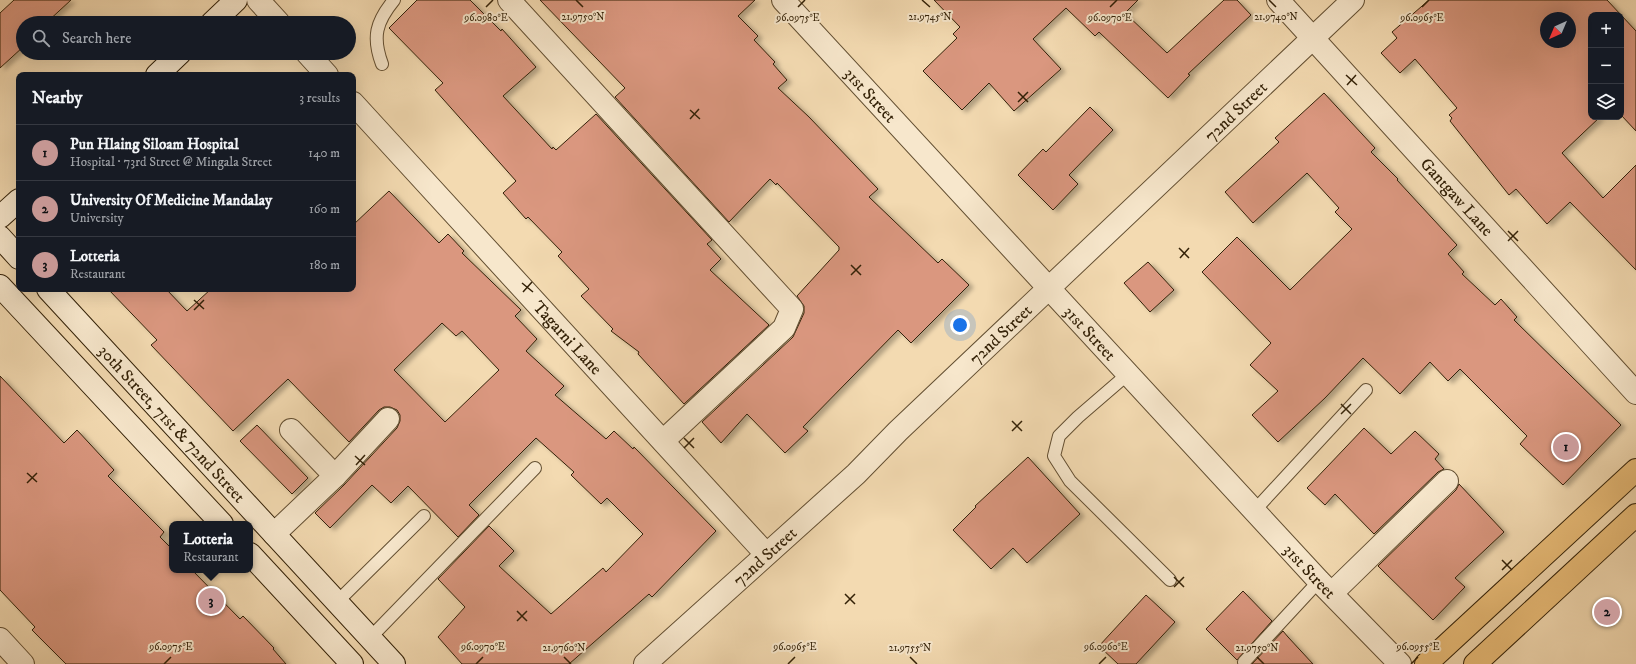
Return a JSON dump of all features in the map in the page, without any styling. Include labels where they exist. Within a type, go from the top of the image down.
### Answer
[{"type":"main road","points":[[1426,664],[1636,470]]},
{"type":"main road","points":[[1482,662],[1636,515]]},
{"type":"street","points":[[219,16],[236,0]]},
{"type":"street","points":[[258,0],[273,16]]},
{"type":"street","points":[[509,0],[792,309],[784,328],[663,441]]},
{"type":"street","name":"31st Street","points":[[783,0],[1048,289],[1326,587],[1400,664]]},
{"type":"street","name":"Gantgaw Lane","points":[[1278,0],[1636,393]]},
{"type":"street","name":"72nd Street","points":[[645,664],[856,474],[1048,289],[1353,0]]},
{"type":"street","points":[[159,72],[172,60]]},
{"type":"street","points":[[313,60],[324,72]]},
{"type":"street","name":"Tagarni Lane","points":[[356,106],[766,554]]},
{"type":"street","points":[[0,217],[16,203]]},
{"type":"street","points":[[0,237],[16,255]]},
{"type":"street","name":"30th Street, 71st & 72nd Street","points":[[0,286],[219,521]]},
{"type":"street","name":"30th Street, 71st & 72nd Street","points":[[51,292],[394,664]]},
{"type":"street","points":[[274,534],[335,476],[388,419]]},
{"type":"street","points":[[291,430],[335,476]]},
{"type":"street","points":[[1326,587],[1447,482]]},
{"type":"street","points":[[253,557],[352,664]]},
{"type":"street","points":[[0,639],[23,664]]},
{"type":"lane","points":[[382,64],[376,49],[376,29],[385,12],[394,0]]},
{"type":"lane","points":[[1128,373],[1078,417],[1060,436],[1054,456],[1070,481],[1170,580]]},
{"type":"lane","points":[[1255,510],[1366,390]]},
{"type":"lane","points":[[370,638],[535,468]]},
{"type":"lane","points":[[337,602],[424,516]]},
{"type":"lane","points":[[1244,662],[1326,587]]},
{"type":"building","points":[[14,0],[71,0],[54,16],[16,16],[16,53],[0,68],[0,13]]},
{"type":"building","points":[[417,0],[470,0],[501,31],[502,29],[536,67],[503,96],[552,149],[553,147],[556,150],[596,114],[712,240],[707,244],[721,259],[710,270],[769,325],[684,404],[638,354],[639,352],[611,331],[613,329],[581,296],[589,289],[558,256],[562,252],[528,217],[526,219],[503,193],[516,181],[435,90],[443,83],[389,28]]},
{"type":"building","points":[[540,0],[755,0],[738,16],[758,36],[754,40],[775,62],[773,64],[787,80],[778,88],[809,117],[878,189],[869,197],[938,263],[942,259],[969,285],[911,343],[898,330],[803,427],[808,431],[785,453],[747,414],[721,443],[702,422],[793,337],[804,313],[804,306],[797,296],[839,250],[839,247],[777,183],[776,185],[770,179],[729,222],[615,97],[625,88]]},
{"type":"building","points":[[934,0],[1138,0],[1125,13],[1167,53],[1224,0],[1237,0],[1251,15],[1188,74],[1190,75],[1168,98],[1099,32],[1095,36],[1066,8],[1033,39],[1061,69],[1014,111],[989,83],[962,110],[923,71],[957,38],[953,34],[960,27]]},
{"type":"building","points":[[1429,0],[1607,0],[1618,12],[1588,12],[1588,120],[1597,120],[1562,153],[1603,198],[1636,165],[1636,270],[1570,202],[1547,224],[1516,189],[1509,195],[1450,121],[1452,118],[1449,115],[1457,108],[1415,59],[1400,73],[1381,53],[1397,38],[1392,32]]},
{"type":"building","points":[[1624,18],[1636,31],[1636,131],[1624,118]]},
{"type":"building","points":[[1324,93],[1375,148],[1371,152],[1398,179],[1397,180],[1457,245],[1448,254],[1464,272],[1462,274],[1495,305],[1501,299],[1517,317],[1514,320],[1621,425],[1563,485],[1520,444],[1527,436],[1460,369],[1448,381],[1430,362],[1400,394],[1363,358],[1325,398],[1278,442],[1252,415],[1278,391],[1250,365],[1271,343],[1202,272],[1237,237],[1290,290],[1352,229],[1335,212],[1339,208],[1307,173],[1253,223],[1225,192],[1279,142],[1275,138]]},
{"type":"building","points":[[1090,107],[1113,130],[1069,175],[1078,184],[1053,210],[1018,175],[1043,149],[1046,152]]},
{"type":"building","points":[[389,191],[439,243],[448,234],[464,251],[462,253],[521,310],[515,316],[537,339],[526,351],[564,386],[555,395],[606,439],[614,431],[633,449],[634,447],[716,531],[652,597],[649,594],[569,664],[462,664],[438,637],[465,607],[438,579],[489,526],[514,551],[499,566],[551,614],[603,568],[606,572],[643,534],[607,498],[601,504],[571,475],[574,472],[536,438],[469,505],[479,515],[458,537],[408,486],[391,503],[372,485],[330,528],[315,513],[344,485],[397,428],[400,421],[400,415],[397,410],[390,407],[384,407],[379,410],[349,442],[288,379],[233,431],[151,345],[157,340],[111,292],[169,292],[187,311],[208,292],[356,292],[356,222]],"holes":[[[442,323],[456,336],[462,331],[499,370],[445,422],[394,370]]]},
{"type":"building","points":[[1148,262],[1174,290],[1150,312],[1124,283]]},
{"type":"building","points":[[0,376],[64,443],[77,430],[114,470],[108,476],[164,532],[160,537],[169,546],[169,573],[195,573],[240,619],[243,616],[274,648],[273,649],[286,664],[66,664],[32,630],[35,627],[0,590]]},
{"type":"building","points":[[257,425],[308,478],[292,494],[240,441]]},
{"type":"building","points":[[1364,428],[1391,454],[1415,431],[1439,454],[1435,459],[1444,469],[1438,472],[1374,534],[1335,494],[1325,505],[1307,488]]},
{"type":"building","points":[[1028,457],[1080,514],[1027,563],[1013,548],[991,569],[953,530],[976,507],[975,506]]},
{"type":"building","points":[[1459,484],[1504,532],[1455,578],[1465,587],[1433,620],[1378,566],[1456,490]]},
{"type":"building","points":[[1243,591],[1272,621],[1237,660],[1206,629]]},
{"type":"building","points":[[1146,595],[1175,622],[1136,664],[1118,664],[1099,646]]},
{"type":"building","points":[[1283,631],[1313,664],[1252,664]]},
{"type":"place","name":"Pun Hlaing Siloam Hospital","points":[[1566,447]]},
{"type":"place","name":"Lotteria","points":[[211,601]]},
{"type":"place","name":"University Of Medicine Mandalay","points":[[1607,612]]}]
